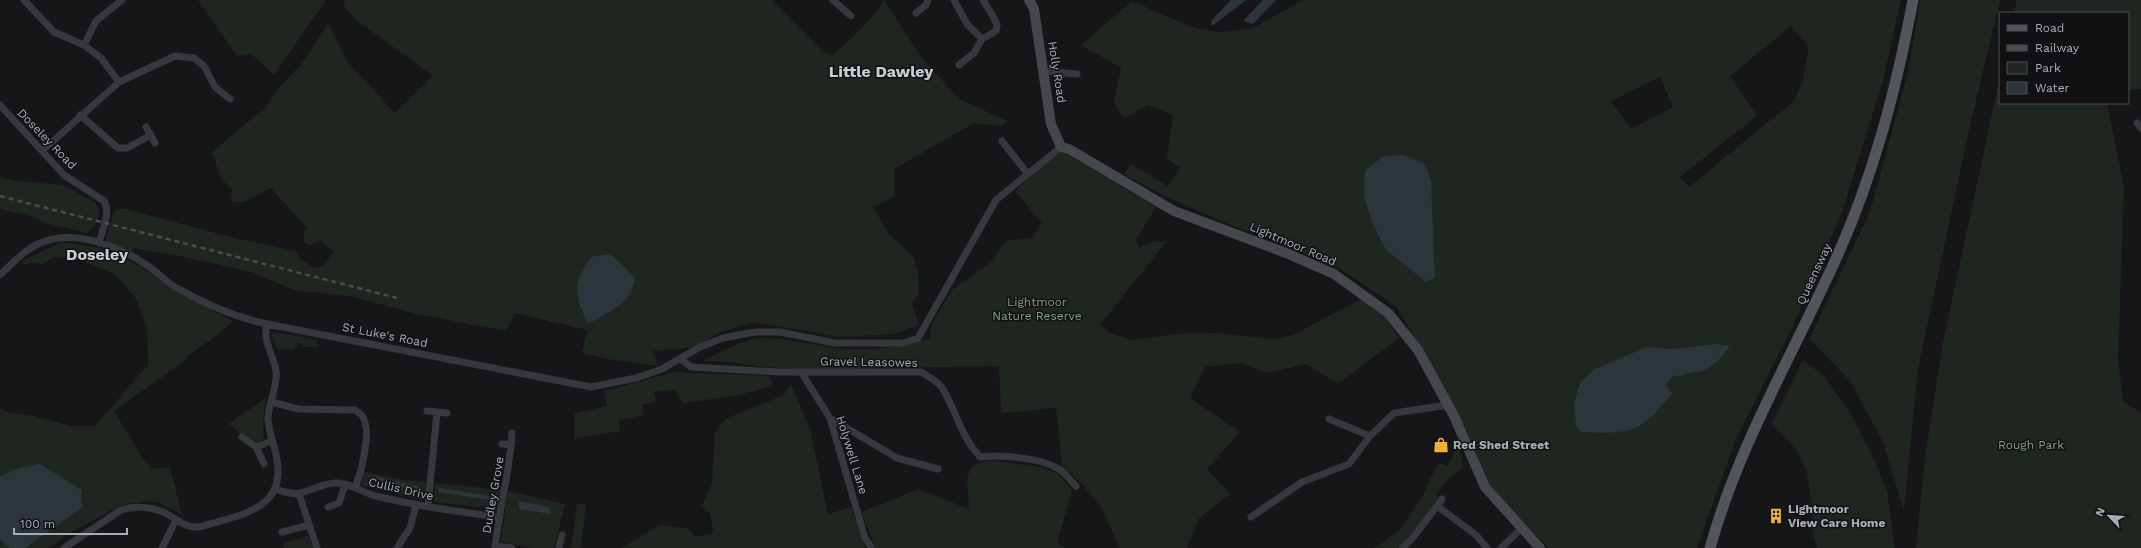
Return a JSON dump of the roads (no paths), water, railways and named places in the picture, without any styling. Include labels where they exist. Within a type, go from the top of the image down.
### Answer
[{"type":"main road","name":"Queensway","points":[[1710,548],[1727,495],[1750,435],[1804,328],[1854,216],[1875,155],[1902,59],[1913,0]]},
{"type":"street","points":[[24,0],[54,32],[84,45],[101,58],[118,82]]},
{"type":"street","points":[[84,45],[96,21],[122,0]]},
{"type":"street","points":[[833,0],[851,16]]},
{"type":"street","points":[[916,13],[926,5],[928,0]]},
{"type":"street","points":[[954,0],[967,24],[982,39]]},
{"type":"street","points":[[959,65],[974,54],[982,39],[996,31],[997,25],[983,0]]},
{"type":"street","name":"Holly Road","points":[[1029,0],[1034,9],[1052,124],[1061,147]]},
{"type":"street","points":[[42,151],[118,82],[175,56],[194,58],[204,66],[215,88],[230,99]]},
{"type":"street","points":[[1043,72],[1077,74]]},
{"type":"street","name":"Doseley Road","points":[[0,105],[64,175],[104,201],[107,206],[107,213],[99,243]]},
{"type":"street","points":[[80,115],[118,148],[126,148],[151,135]]},
{"type":"street","points":[[146,126],[155,143]]},
{"type":"street","points":[[1002,141],[1027,173]]},
{"type":"street","name":"St Luke's Road","points":[[0,275],[22,255],[40,243],[62,237],[82,238],[129,255],[148,266],[173,286],[238,317],[267,324],[592,387],[636,378],[682,360],[700,347],[723,338],[755,332],[780,332],[836,344],[904,343],[918,338],[996,200],[1027,173],[1061,147]]},
{"type":"street","name":"Lightmoor Road","points":[[1061,147],[1069,149],[1174,211],[1286,252],[1334,274],[1388,314],[1418,350],[1448,405],[1485,487],[1540,548]]},
{"type":"street","points":[[64,548],[121,510],[129,507],[158,510],[190,527],[200,527],[262,507],[270,499],[276,489],[277,462],[268,417],[277,379],[276,365],[266,340],[265,332],[267,324]]},
{"type":"street","name":"Gravel Leasowes","points":[[682,360],[691,367],[802,372],[921,372],[933,379],[942,389],[969,445],[980,457],[994,455],[1046,463],[1062,472],[1076,486]]},
{"type":"street","name":"Holywell Lane","points":[[802,372],[830,418],[865,538],[872,548]]},
{"type":"street","points":[[272,402],[298,409],[355,410],[362,415],[366,423],[366,434],[360,476],[355,488]]},
{"type":"street","points":[[1251,517],[1302,482],[1349,464],[1370,436],[1394,413],[1448,405]]},
{"type":"street","points":[[427,412],[447,413]]},
{"type":"street","points":[[428,506],[437,412]]},
{"type":"street","points":[[830,418],[897,458],[938,469]]},
{"type":"street","points":[[1329,419],[1370,436]]},
{"type":"street","name":"Dudley Grove","points":[[495,547],[512,433]]},
{"type":"street","points":[[242,437],[256,447],[264,464]]},
{"type":"street","points":[[256,447],[272,441]]},
{"type":"street","name":"Dudley Grove","points":[[502,444],[511,445]]},
{"type":"street","name":"Cullis Drive","points":[[276,489],[299,494],[336,483],[355,488],[372,495],[416,505],[428,506],[448,511],[500,517]]},
{"type":"street","points":[[328,507],[339,503],[345,485]]},
{"type":"street","points":[[299,494],[317,548]]},
{"type":"street","points":[[1402,548],[1412,539],[1442,499]]},
{"type":"street","points":[[397,548],[410,528],[416,505]]},
{"type":"street","points":[[1437,506],[1476,535],[1487,548]]},
{"type":"street","points":[[162,548],[176,520]]},
{"type":"street","points":[[282,532],[309,525]]},
{"type":"street","points":[[1500,548],[1522,528]]},
{"type":"street","points":[[559,548],[562,535]]},
{"type":"street","points":[[495,547],[512,548]]},
{"type":"water","points":[[1231,0],[1246,0],[1212,26],[1211,21]]},
{"type":"water","points":[[1263,0],[1276,0],[1253,24],[1243,21]]},
{"type":"water","points":[[1404,155],[1425,164],[1431,181],[1435,278],[1426,282],[1386,250],[1372,222],[1364,196],[1365,170],[1384,156]]},
{"type":"water","points":[[610,254],[635,277],[633,286],[624,301],[611,311],[588,324],[583,314],[578,297],[578,282],[591,257]]},
{"type":"water","points":[[1717,344],[1730,346],[1719,360],[1706,370],[1671,377],[1666,385],[1672,394],[1646,422],[1629,430],[1601,433],[1581,432],[1576,425],[1574,404],[1580,383],[1595,369],[1647,347],[1671,349]]},
{"type":"water","points":[[40,464],[82,490],[81,499],[83,507],[25,548],[10,548],[0,540],[0,477],[16,469]]},
{"type":"water","points":[[375,476],[419,487],[419,491],[373,480]]},
{"type":"water","points":[[439,488],[490,496],[490,500],[438,492]]},
{"type":"water","points":[[519,501],[550,507],[550,514],[519,509]]},
{"type":"railway","points":[[0,196],[401,299]]},
{"type":"place","name":"Red Shed Street","points":[[1441,445]]},
{"type":"place","name":"Lightmoor View Care Home","points":[[1776,516]]},
{"type":"district","name":"Little Dawley","points":[[881,71]]},
{"type":"district","name":"Doseley","points":[[97,254]]},
{"type":"park label","name":"Lightmoor Nature Reserve","points":[[1037,309]]},
{"type":"park label","name":"Rough Park","points":[[2031,445]]}]
